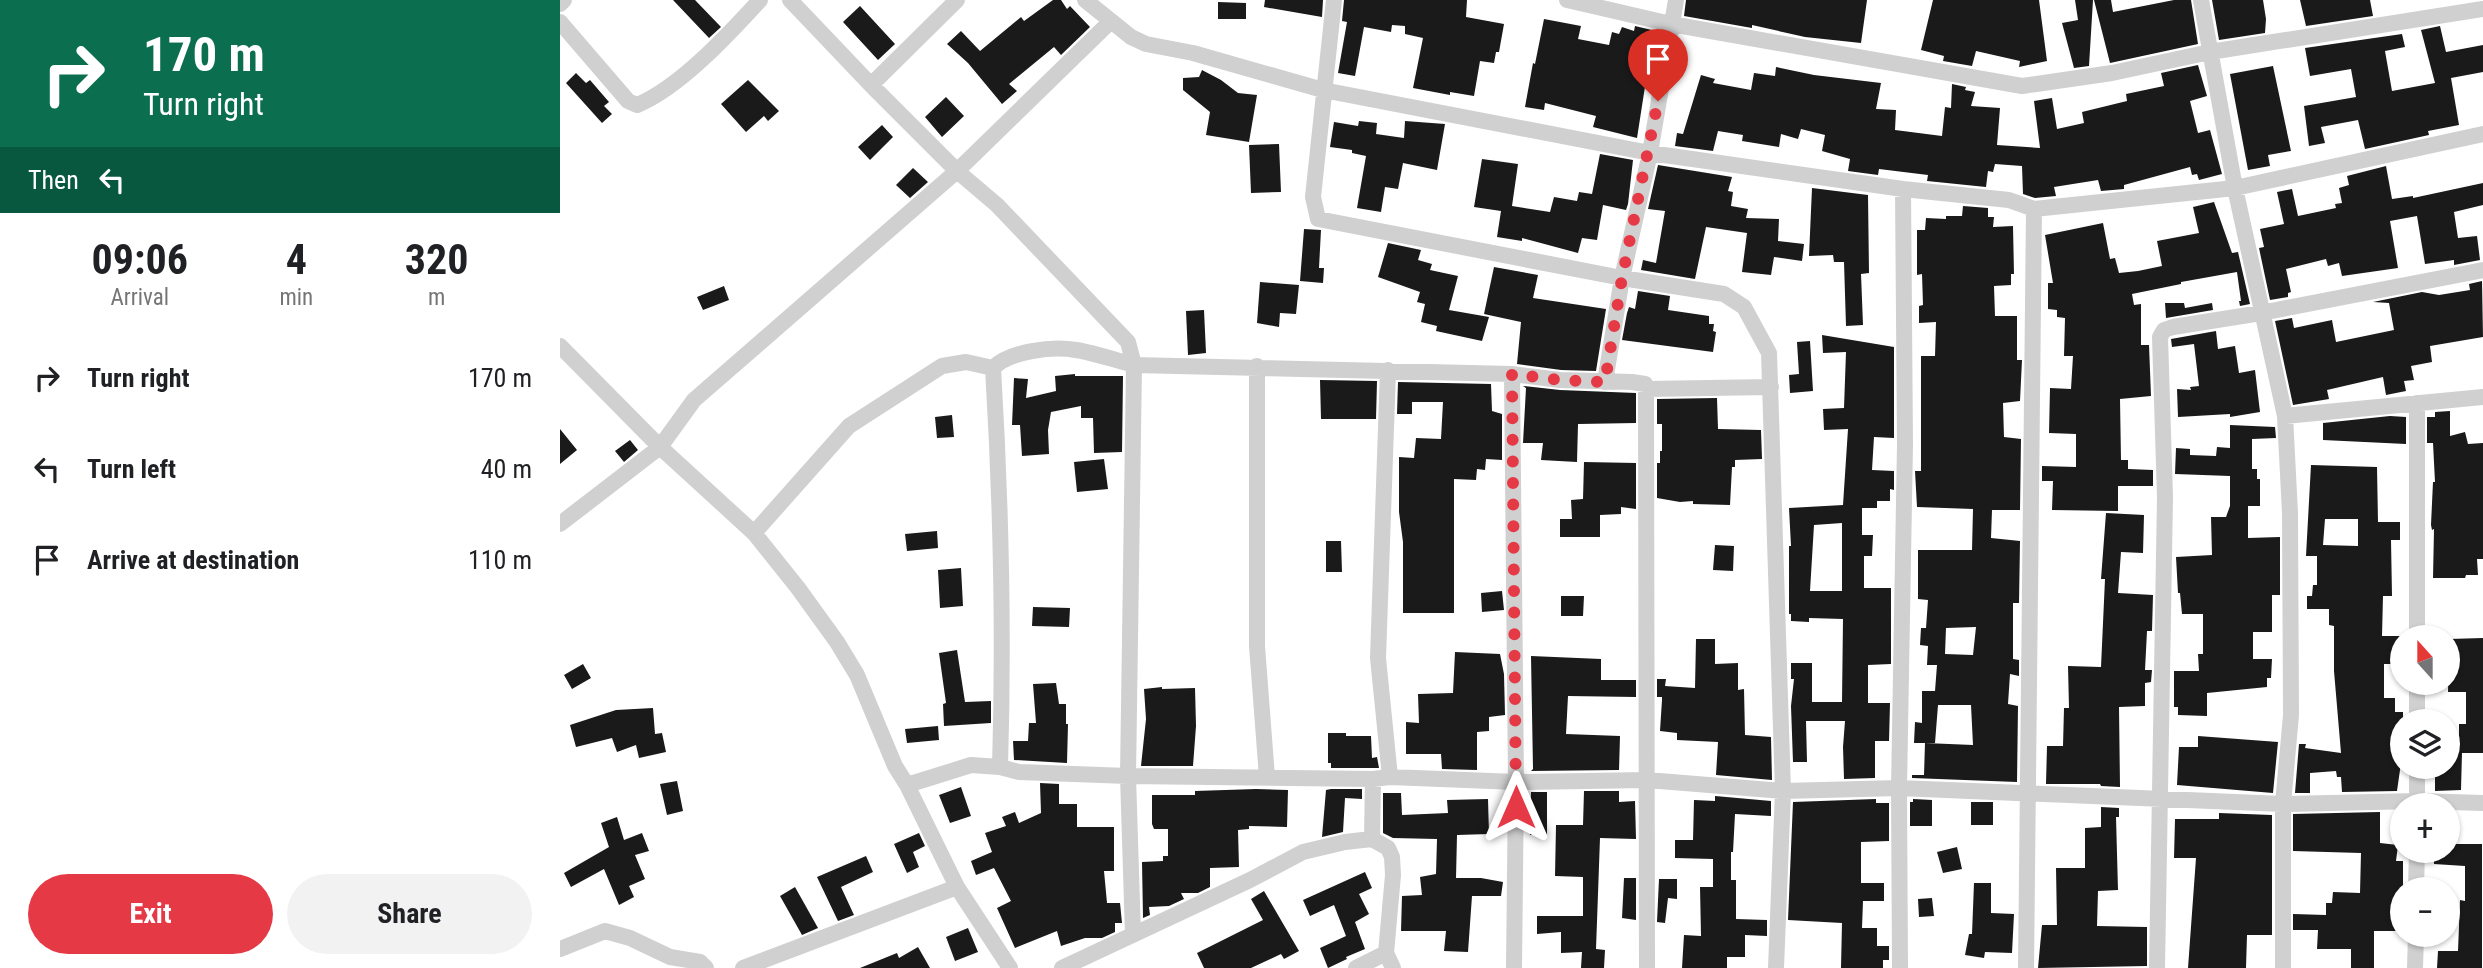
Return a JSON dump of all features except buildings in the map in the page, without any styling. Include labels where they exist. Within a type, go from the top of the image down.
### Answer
[{"type":"street","points":[[560,4],[564,0]]},
{"type":"street","points":[[560,22],[628,101],[637,106],[655,98],[666,89],[727,36],[760,0]]},
{"type":"street","points":[[790,0],[957,171],[997,205],[1128,342],[1134,365],[1128,776],[1133,935]]},
{"type":"street","points":[[871,85],[957,0]]},
{"type":"street","points":[[1085,0],[1131,37],[1146,44],[1194,52],[1323,90],[1650,153],[1903,189],[2009,200],[2034,209],[2235,188],[2483,134]]},
{"type":"street","points":[[1334,0],[1313,197],[1318,219],[1622,278],[1724,294],[1744,307],[1769,353],[1783,791],[1776,968]]},
{"type":"street","points":[[1567,0],[1671,24],[2022,86],[2112,73],[2210,52],[2483,9]]},
{"type":"street","points":[[1605,382],[1622,278],[1650,153],[1676,0]]},
{"type":"street","points":[[2202,0],[2235,188],[2285,416],[2290,513],[2291,715],[2283,804],[2283,968]]},
{"type":"street","points":[[2442,0],[2448,16]]},
{"type":"street","points":[[560,524],[660,447],[694,400],[957,171],[1111,21]]},
{"type":"street","points":[[1900,968],[1899,788],[1905,444],[1903,189]]},
{"type":"street","points":[[2026,968],[2034,209]]},
{"type":"street","points":[[2157,968],[2165,497],[2160,337],[2164,330],[2173,327],[2261,313],[2483,270]]},
{"type":"street","points":[[560,346],[566,363],[754,533],[837,642],[857,675],[895,766],[957,887],[1010,968]]},
{"type":"street","points":[[754,533],[849,426],[942,366],[966,362],[992,368],[1006,359],[1028,351],[1074,349],[1134,365],[1512,374],[1560,380],[1645,384],[1647,968]]},
{"type":"street","points":[[1257,366],[1257,646],[1267,777]]},
{"type":"street","points":[[992,368],[1002,644],[1000,767]]},
{"type":"street","points":[[1388,370],[1378,658],[1390,777]]},
{"type":"street","points":[[1512,374],[1516,782],[1514,968]]},
{"type":"street","points":[[1646,389],[1772,387]]},
{"type":"street","points":[[2285,416],[2483,397]]},
{"type":"street","points":[[2417,403],[2417,625]]},
{"type":"street","points":[[907,785],[971,765],[1000,767],[1019,772],[1128,776],[1390,777],[1516,782],[1647,780],[1783,791],[1899,788],[2283,804],[2390,803]]},
{"type":"street","points":[[1372,839],[1373,779]]},
{"type":"street","points":[[2460,803],[2483,803]]},
{"type":"street","points":[[1062,968],[1250,880],[1303,852],[1372,839],[1388,848],[1392,857],[1390,961],[1356,968]]},
{"type":"street","points":[[743,968],[957,887]]},
{"type":"street","points":[[560,949],[605,930],[630,938],[670,957],[700,962],[706,968]]},
{"type":"street","points":[[2416,947],[2416,968]]},
{"type":"route","points":[[1516,807],[1512,374],[1605,382],[1622,278],[1650,153],[1658,101]]}]
